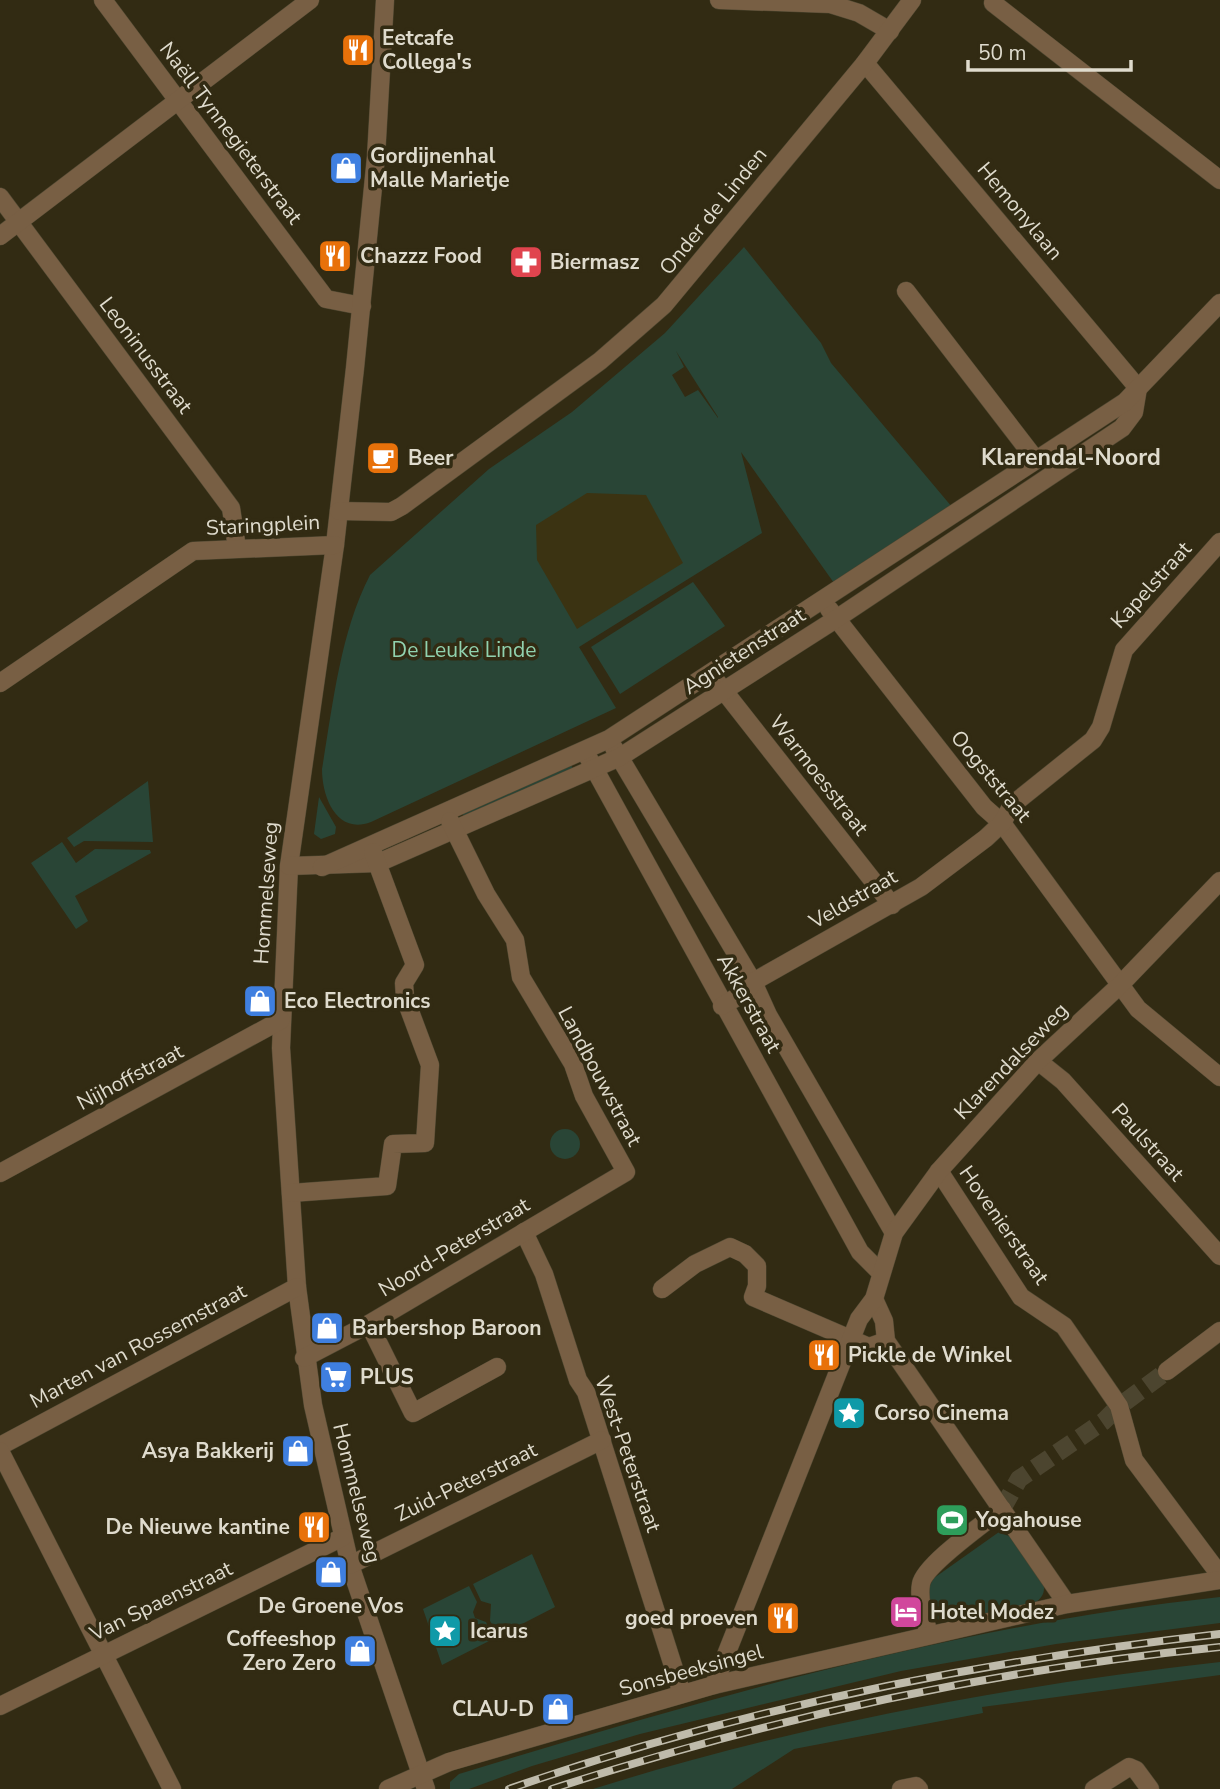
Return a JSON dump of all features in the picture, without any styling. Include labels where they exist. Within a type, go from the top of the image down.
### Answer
[{"type":"street","name":"Naëll Tynnegieterstraat","points":[[103,0],[326,299],[362,306]]},
{"type":"street","points":[[0,236],[310,0]]},
{"type":"street","name":"Hommelseweg","points":[[385,0],[378,130],[362,306],[335,545],[289,866],[281,1020],[304,1358],[350,1565],[424,1783]]},
{"type":"street","points":[[719,0],[830,4],[859,13],[890,31]]},
{"type":"street","name":"Onder de Linden","points":[[339,511],[391,512],[600,361],[677,291],[865,63],[912,0]]},
{"type":"street","points":[[993,3],[1220,180]]},
{"type":"street","name":"Hemonylaan","points":[[865,63],[1138,388]]},
{"type":"street","name":"Leoninusstraat","points":[[0,197],[231,508],[237,548]]},
{"type":"street","points":[[906,291],[1037,460]]},
{"type":"street","name":"Agnietenstraat","points":[[322,867],[609,739],[1125,402],[1220,303]]},
{"type":"street","name":"Agnietenstraat","points":[[289,866],[322,867],[377,863],[620,757],[836,619],[1122,428],[1134,412],[1138,388]]},
{"type":"street","name":"Kapelstraat","points":[[1002,823],[1012,805],[1093,740],[1101,727],[1124,650],[1220,542]]},
{"type":"street","name":"Staringplein","points":[[0,683],[193,551],[335,545]]},
{"type":"street","name":"Oogststraat","points":[[822,600],[984,807],[1002,823],[1139,1009],[1220,1077]]},
{"type":"street","name":"Warmoesstraat","points":[[711,673],[892,905]]},
{"type":"street","name":"Akkerstraat","points":[[609,739],[753,982],[768,1015],[894,1233]]},
{"type":"street","name":"Akkerstraat","points":[[585,751],[860,1252],[880,1272]]},
{"type":"street","name":"Landbouwstraat","points":[[445,813],[486,894],[515,940],[521,977],[573,1064],[584,1096],[626,1172]]},
{"type":"street","name":"Veldstraat","points":[[723,1006],[747,991],[753,982],[920,887],[1002,823]]},
{"type":"street","points":[[291,1194],[387,1186],[393,1144],[425,1143],[430,1065],[405,998],[404,983],[415,965],[370,845]]},
{"type":"street","name":"Klarendalseweg","points":[[714,1685],[859,1319],[874,1298],[894,1233],[939,1171],[1038,1060],[1120,985],[1220,881]]},
{"type":"street","name":"Nijhoffstraat","points":[[0,1174],[281,1020]]},
{"type":"street","name":"Paulstraat","points":[[1038,1060],[1063,1081],[1220,1256]]},
{"type":"street","name":"Hovenierstraat","points":[[939,1171],[1021,1297],[1064,1326],[1122,1404],[1134,1460],[1220,1578]]},
{"type":"street","name":"Noord-Peterstraat","points":[[304,1358],[369,1324],[626,1172]]},
{"type":"street","name":"West-Peterstraat","points":[[524,1232],[544,1274],[578,1380],[586,1392],[682,1694]]},
{"type":"street","points":[[662,1289],[695,1264],[730,1247],[745,1254],[757,1266],[757,1286],[753,1297],[869,1347],[886,1341]]},
{"type":"street","name":"Marten van Rossemstraat","points":[[0,1448],[298,1287]]},
{"type":"street","points":[[874,1298],[884,1321],[886,1341],[1067,1604]]},
{"type":"street","points":[[369,1324],[413,1413],[497,1367]]},
{"type":"street","points":[[1167,1371],[1220,1331]]},
{"type":"street","name":"Zuid-Peterstraat","points":[[350,1565],[602,1440]]},
{"type":"street","points":[[0,1448],[172,1789]]},
{"type":"street","points":[[929,1634],[921,1602],[920,1582],[933,1566],[1002,1509]]},
{"type":"street","name":"Van Spaenstraat","points":[[0,1706],[343,1537]]},
{"type":"street","name":"Sonsbeeksingel","points":[[388,1789],[424,1783],[449,1762],[714,1685],[1067,1604],[1220,1578]]},
{"type":"street","points":[[1094,1789],[1129,1767],[1136,1770],[1150,1789]]},
{"type":"street","points":[[901,1789],[916,1786],[919,1789]]},
{"type":"green space","name":"De Leuke Linde","points":[[744,247],[821,343],[831,363],[952,507],[834,583],[741,452],[762,533],[579,647],[616,708],[371,822],[359,825],[341,819],[329,802],[322,769],[345,645],[351,621],[370,575],[489,469],[572,412],[665,333]],"holes":[[[676,351],[718,417],[698,390],[685,397],[672,375],[684,367]]]},
{"type":"green space","points":[[693,582],[725,626],[620,694],[591,647]]},
{"type":"green space","points":[[569,760],[573,769],[465,819],[461,810]]},
{"type":"green space","points":[[148,781],[153,842],[84,841],[74,847],[67,838]]},
{"type":"green space","points":[[319,797],[336,827],[335,834],[321,839],[314,834]]},
{"type":"green space","points":[[62,842],[76,863],[95,849],[150,850],[151,853],[75,896],[88,921],[76,929],[31,863]]},
{"type":"green space","points":[[565,1129],[571,1130],[579,1138],[579,1150],[571,1158],[565,1159],[559,1158],[551,1150],[550,1144],[551,1138],[559,1130]]},
{"type":"green space","points":[[999,1532],[1011,1537],[1043,1582],[1044,1592],[1041,1597],[1035,1603],[945,1622],[933,1617],[929,1592],[934,1578]]},
{"type":"green space","points":[[532,1554],[555,1607],[499,1636],[490,1621],[491,1604],[481,1601],[473,1584]]},
{"type":"green space","points":[[469,1586],[477,1602],[473,1612],[475,1618],[486,1622],[493,1639],[442,1665],[423,1609]]},
{"type":"green space","points":[[1220,1597],[1220,1623],[1056,1644],[901,1671],[640,1734],[532,1766],[469,1789],[450,1789],[450,1782],[459,1774],[646,1718],[835,1668],[1026,1626]]},
{"type":"green space","points":[[1220,1662],[1220,1675],[982,1707],[983,1713],[794,1749],[732,1789],[593,1789],[747,1746],[903,1710],[1061,1683]]},
{"type":"sand","points":[[587,493],[646,495],[683,563],[577,629],[537,560],[536,525]]},
{"type":"tunnel","points":[[1125,1402],[1167,1371]]},
{"type":"tunnel","points":[[1002,1509],[1019,1479],[1104,1421],[1119,1406]]},
{"type":"railway","points":[[509,1789],[595,1760],[683,1735],[860,1692],[1039,1658],[1220,1634]]},
{"type":"railway","points":[[552,1789],[716,1740],[882,1700],[1050,1669],[1220,1647]]},
{"type":"place","name":"Eetcafe Collega's","points":[[358,50]]},
{"type":"place","name":"Gordijnenhal Malle Marietje","points":[[346,168]]},
{"type":"place","name":"Chazzz Food","points":[[335,256]]},
{"type":"place","name":"Biermasz","points":[[526,262]]},
{"type":"place","name":"Beer","points":[[383,458]]},
{"type":"place","name":"Eco Electronics","points":[[260,1001]]},
{"type":"place","name":"Barbershop Baroon","points":[[327,1328]]},
{"type":"place","name":"Pickle de Winkel","points":[[824,1355]]},
{"type":"place","name":"PLUS","points":[[336,1377]]},
{"type":"place","name":"Corso Cinema","points":[[849,1413]]},
{"type":"place","name":"Asya Bakkerij","points":[[298,1451]]},
{"type":"place","name":"Yogahouse","points":[[952,1520]]},
{"type":"place","name":"De Nieuwe kantine","points":[[314,1527]]},
{"type":"place","name":"De Groene Vos","points":[[331,1572]]},
{"type":"place","name":"Hotel Modez","points":[[906,1612]]},
{"type":"place","name":"goed proeven","points":[[783,1618]]},
{"type":"place","name":"Icarus","points":[[445,1631]]},
{"type":"place","name":"Coffeeshop Zero Zero","points":[[360,1651]]},
{"type":"place","name":"CLAU-D","points":[[558,1709]]},
{"type":"district","name":"Klarendal-Noord","points":[[1071,457]]}]
